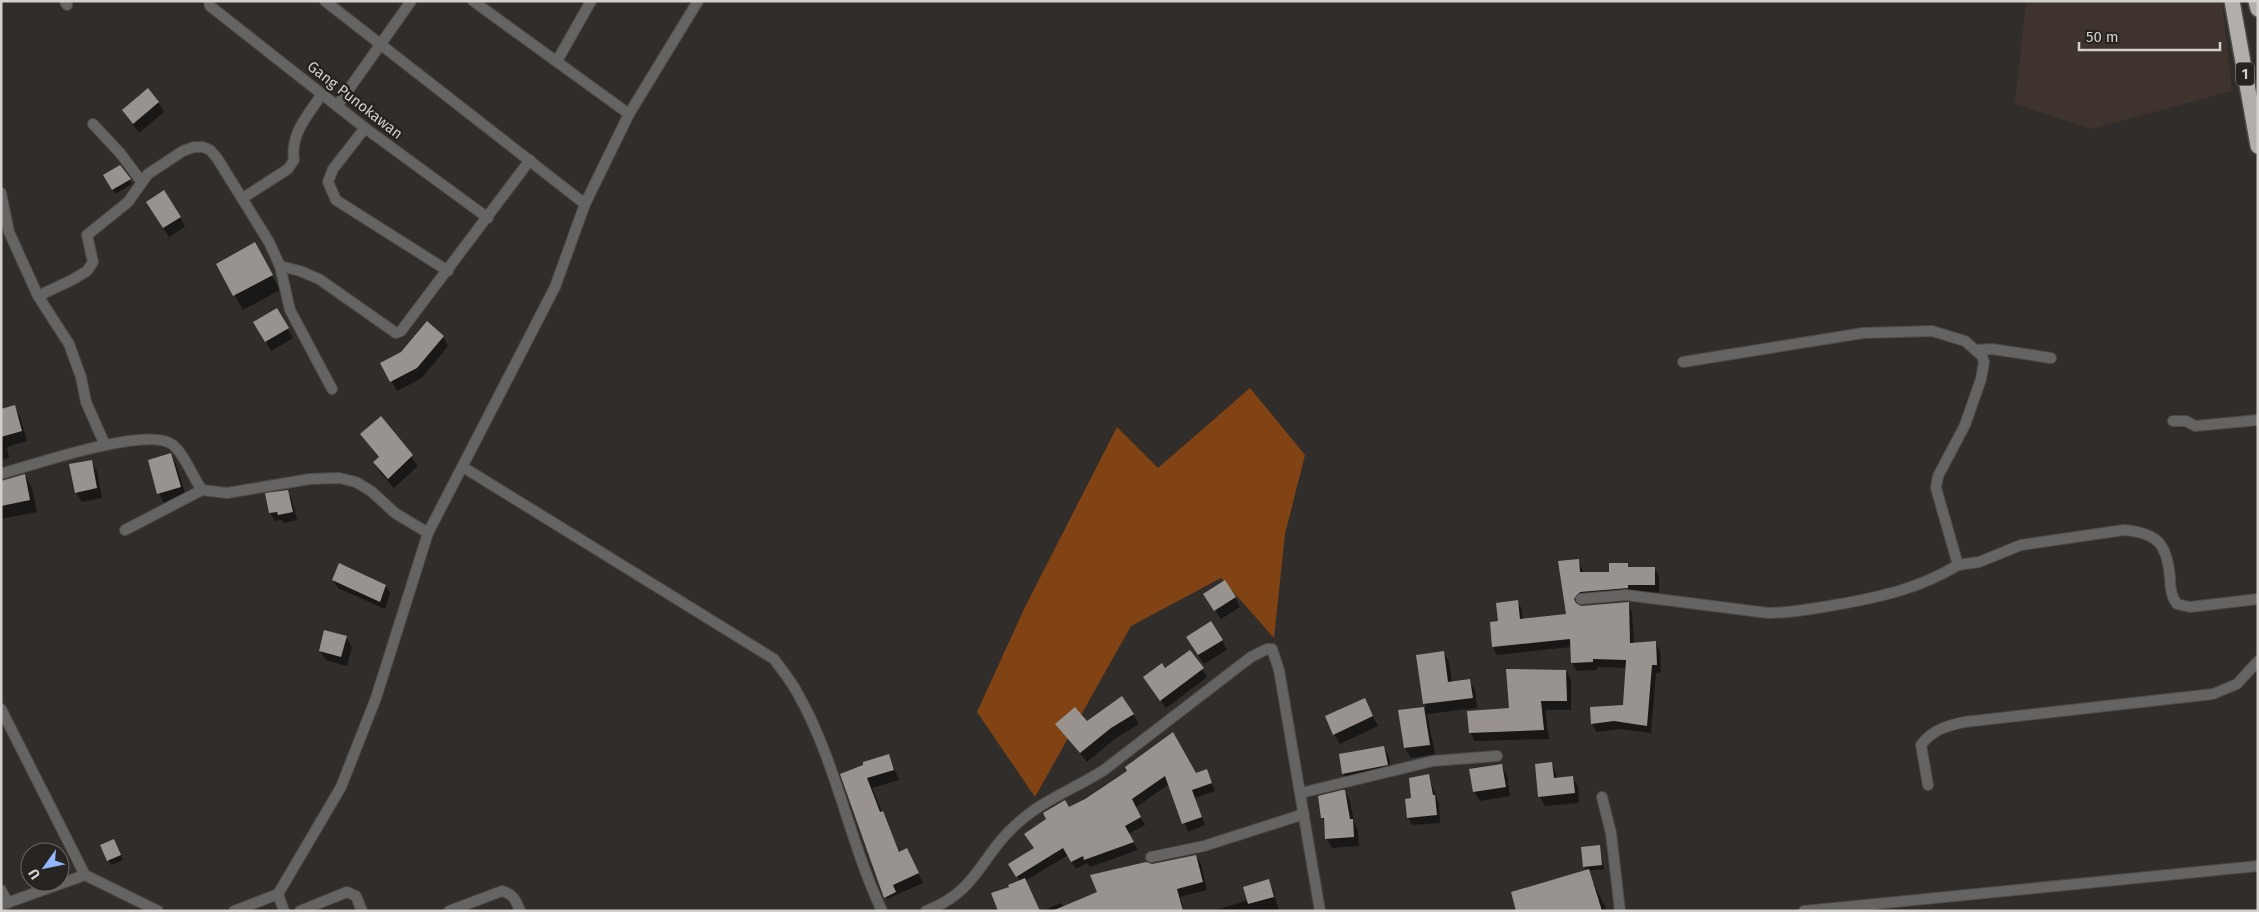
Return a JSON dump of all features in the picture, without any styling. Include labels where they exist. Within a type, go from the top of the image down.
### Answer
[{"type":"highway","name":"1","points":[[2232,1],[2258,146]]},
{"type":"highway","points":[[2256,1],[2258,9]]},
{"type":"street","name":"Gang Punokawan","points":[[209,1],[210,6],[365,128],[488,218]]},
{"type":"street","points":[[325,1],[585,204]]},
{"type":"street","points":[[337,106],[411,1]]},
{"type":"street","points":[[473,1],[629,114]]},
{"type":"street","points":[[486,11],[492,1]]},
{"type":"street","points":[[557,61],[592,1]]},
{"type":"street","points":[[234,911],[278,894],[341,787],[376,698],[428,533],[555,287],[585,204],[629,114],[698,1]]},
{"type":"street","points":[[243,198],[288,169],[294,160],[292,147],[295,138],[322,94]]},
{"type":"street","points":[[93,124],[120,153],[141,181]]},
{"type":"street","points":[[365,128],[333,169],[328,182],[336,200],[448,271]]},
{"type":"street","points":[[38,296],[87,271],[93,262],[87,235],[128,202],[141,181],[183,151],[194,146],[203,147],[217,158],[269,242],[280,266],[290,310],[332,389]]},
{"type":"street","points":[[280,266],[300,271],[319,279],[396,333],[401,331],[530,160]]},
{"type":"street","points":[[1,194],[9,232],[38,296],[69,344],[81,377],[86,402],[105,445]]},
{"type":"street","points":[[1683,362],[1863,333],[1932,331],[1965,341],[1977,350],[1984,362],[1981,379],[1965,425],[1938,476],[1936,488],[1958,565]]},
{"type":"street","points":[[1977,350],[1992,349],[2051,358]]},
{"type":"street","points":[[2173,421],[2186,421],[2195,426],[2258,420]]},
{"type":"street","points":[[1,474],[105,445],[147,439],[172,444],[180,453],[202,490]]},
{"type":"street","points":[[463,467],[774,659],[798,693],[815,729],[854,841],[882,911]]},
{"type":"street","points":[[125,530],[202,490],[227,493],[310,479],[339,478],[356,482],[371,491],[395,513],[428,533]]},
{"type":"street","points":[[1581,598],[1626,595],[1768,613],[1791,613],[1897,593],[1941,575],[1958,565],[1980,562],[2021,546],[2124,530],[2150,534],[2164,548],[2171,589],[2178,604],[2190,606],[2258,599]]},
{"type":"street","points":[[926,911],[939,906],[962,891],[984,866],[997,844],[1018,822],[1046,801],[1063,791],[1083,784],[1104,770],[1251,657],[1267,649],[1272,649],[1275,652],[1279,670],[1320,911]]},
{"type":"street","points":[[1928,785],[1921,746],[1927,736],[1943,727],[1964,722],[2213,694],[2237,684],[2258,661]]},
{"type":"street","points":[[1,709],[85,875],[158,911]]},
{"type":"street","points":[[1301,793],[1433,761],[1497,756]]},
{"type":"street","points":[[1602,796],[1610,834],[1620,911]]},
{"type":"street","points":[[1151,857],[1204,846],[1304,814]]},
{"type":"street","points":[[1804,911],[2258,866]]},
{"type":"street","points":[[1,890],[5,904],[85,875]]},
{"type":"street","points":[[449,911],[502,891],[510,893],[520,911]]},
{"type":"street","points":[[300,911],[347,892],[356,896],[362,911]]},
{"type":"street","points":[[278,894],[284,911]]},
{"type":"shaded area","points":[[2026,1],[2222,1],[2232,91],[2091,129],[2015,104]]},
{"type":"shaded area","points":[[1250,388],[1305,455],[1285,534],[1274,638],[1221,578],[1131,626],[1035,797],[977,712],[1025,607],[1117,427],[1158,468]]},
{"type":"building","points":[[148,88],[159,102],[133,124],[122,110]]},
{"type":"building","points":[[120,165],[131,179],[112,190],[103,175]]},
{"type":"building","points":[[164,190],[181,217],[163,228],[146,202]]},
{"type":"building","points":[[255,242],[273,275],[233,296],[216,264]]},
{"type":"building","points":[[277,308],[289,328],[265,342],[253,322]]},
{"type":"building","points":[[427,321],[444,336],[417,368],[390,382],[380,363],[401,352]]},
{"type":"building","points":[[15,405],[22,431],[1,437],[1,409]]},
{"type":"building","points":[[381,416],[413,455],[388,479],[373,462],[379,457],[360,434]]},
{"type":"building","points":[[171,453],[181,487],[157,494],[148,460]]},
{"type":"building","points":[[92,460],[97,488],[75,493],[69,464]]},
{"type":"building","points":[[25,474],[30,500],[1,506],[1,481]]},
{"type":"building","points":[[288,490],[293,512],[278,515],[277,512],[269,513],[265,493]]},
{"type":"building","points":[[1579,559],[1580,572],[1609,572],[1609,563],[1628,563],[1628,567],[1655,567],[1655,585],[1628,585],[1628,588],[1580,592],[1574,599],[1581,606],[1629,602],[1630,643],[1656,641],[1657,665],[1652,665],[1647,726],[1614,721],[1591,724],[1590,707],[1623,705],[1626,660],[1593,659],[1593,662],[1571,663],[1570,639],[1492,647],[1490,622],[1498,621],[1496,603],[1518,600],[1520,619],[1566,614],[1558,561]]},
{"type":"building","points":[[339,563],[386,585],[380,602],[332,580]]},
{"type":"building","points":[[1225,580],[1236,597],[1214,611],[1203,594]]},
{"type":"building","points":[[1211,621],[1223,640],[1198,655],[1186,637]]},
{"type":"building","points":[[324,630],[347,636],[341,657],[319,651]]},
{"type":"building","points":[[1190,650],[1204,668],[1160,701],[1143,677],[1162,663],[1165,668]]},
{"type":"building","points":[[1444,651],[1448,682],[1470,679],[1473,698],[1423,704],[1416,655]]},
{"type":"building","points":[[1506,669],[1566,670],[1567,701],[1541,701],[1544,730],[1469,733],[1467,711],[1509,708]]},
{"type":"building","points":[[1122,696],[1134,714],[1111,728],[1080,753],[1055,724],[1075,707],[1087,721]]},
{"type":"building","points":[[1365,698],[1373,716],[1333,735],[1325,716]]},
{"type":"building","points":[[1424,707],[1430,745],[1404,748],[1398,710]]},
{"type":"building","points":[[1173,732],[1196,773],[1207,769],[1212,783],[1192,790],[1202,817],[1182,824],[1165,776],[1132,799],[1141,817],[1125,826],[1134,842],[1084,860],[1083,856],[1071,862],[1063,848],[1016,877],[1008,864],[1034,848],[1024,834],[1046,819],[1043,813],[1065,800],[1069,807],[1085,799],[1127,771],[1125,767]]},
{"type":"building","points":[[1384,746],[1388,765],[1342,774],[1339,754]]},
{"type":"building","points":[[889,754],[894,770],[867,778],[880,812],[883,811],[899,852],[907,848],[919,873],[893,885],[896,892],[884,898],[840,774],[863,765],[863,762]]},
{"type":"building","points":[[1552,762],[1554,778],[1573,776],[1575,793],[1538,797],[1535,764]]},
{"type":"building","points":[[1502,764],[1506,787],[1473,792],[1469,769]]},
{"type":"building","points":[[1429,774],[1433,795],[1435,795],[1437,815],[1407,818],[1405,799],[1411,798],[1409,778]]},
{"type":"building","points":[[1345,790],[1350,819],[1353,819],[1354,837],[1325,839],[1324,818],[1321,818],[1318,796]]},
{"type":"building","points":[[114,839],[121,855],[107,861],[100,845]]},
{"type":"building","points":[[1600,845],[1602,865],[1583,867],[1581,847]]},
{"type":"building","points":[[1196,855],[1203,882],[1177,889],[1183,911],[1052,911],[1097,892],[1090,875],[1146,862],[1152,864]]},
{"type":"building","points":[[1589,869],[1602,911],[1516,911],[1511,892]]},
{"type":"building","points":[[1025,878],[1040,911],[998,911],[991,893],[1009,887],[1008,885]]},
{"type":"building","points":[[1269,879],[1274,897],[1248,904],[1243,887]]}]
